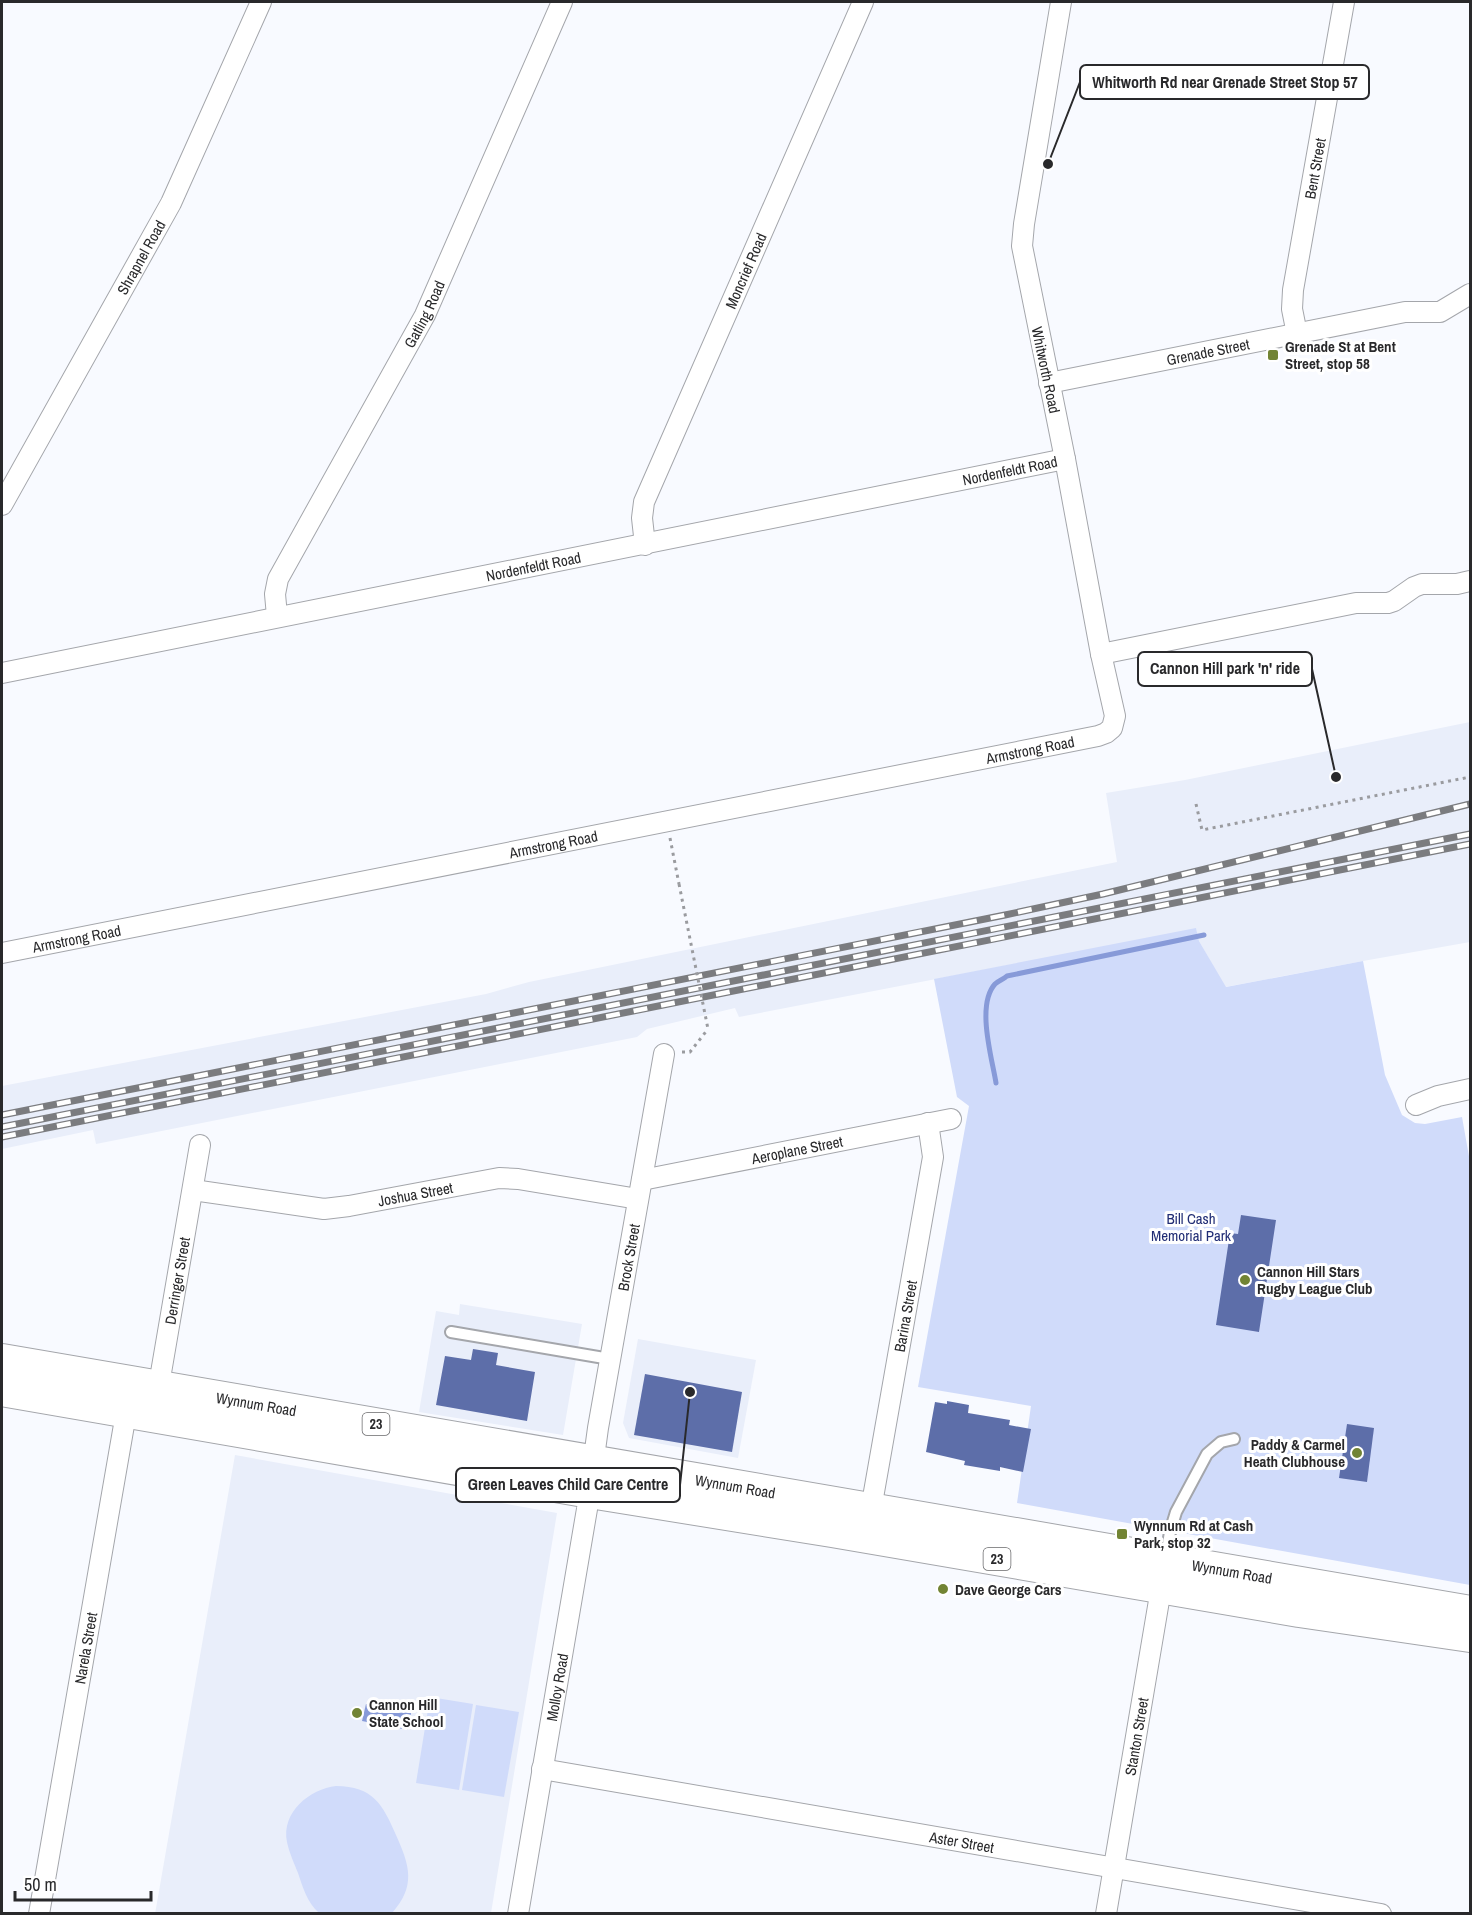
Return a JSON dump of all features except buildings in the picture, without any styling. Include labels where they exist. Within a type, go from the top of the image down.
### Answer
[{"type":"main road","name":"Wynnum Road","points":[[2,1360],[142,1400],[590,1492],[832,1531],[1470,1612]]},
{"type":"main road","name":"Wynnum Road","points":[[2,1390],[142,1400],[594,1461],[871,1509],[1164,1574],[1320,1614],[1470,1636]]},
{"type":"street","name":"Shrapnel Road","points":[[2,505],[171,203],[261,2]]},
{"type":"street","name":"Gatling Road","points":[[277,616],[275,594],[278,579],[425,315],[562,2]]},
{"type":"street","name":"Moncrief Road","points":[[645,545],[642,518],[644,502],[863,2]]},
{"type":"street","name":"Whitworth Road","points":[[1061,2],[1022,246],[1115,716],[1113,726],[1106,733]]},
{"type":"street","name":"Bent Street","points":[[1297,334],[1292,309],[1293,290],[1344,2]]},
{"type":"street","name":"Grenade Street","points":[[1049,382],[1405,312],[1440,312],[1470,294]]},
{"type":"street","name":"Nordenfeldt Road","points":[[2,673],[1065,459]]},
{"type":"street","points":[[1101,654],[1356,603],[1395,602],[1414,587],[1422,584],[1457,584],[1470,581]]},
{"type":"street","name":"Armstrong Road","points":[[2,953],[1106,733]]},
{"type":"street","name":"Brock Street","points":[[594,1461],[664,1054]]},
{"type":"street","points":[[1416,1106],[1438,1096],[1470,1089]]},
{"type":"street","name":"Aeroplane Street","points":[[640,1190],[951,1119]]},
{"type":"street","name":"Barina Street","points":[[871,1509],[933,1157],[928,1123]]},
{"type":"street","name":"Derringer Street","points":[[142,1400],[193,1190],[200,1145]]},
{"type":"street","name":"Joshua Street","points":[[193,1190],[324,1209],[499,1178],[640,1190]]},
{"type":"street","name":"Narela Street","points":[[39,1914],[142,1400]]},
{"type":"street","name":"Molloy Road","points":[[518,1914],[594,1461]]},
{"type":"street","name":"Stanton Street","points":[[1106,1914],[1164,1574]]},
{"type":"street","name":"Aster Street","points":[[542,1769],[1381,1914]]},
{"type":"lane","points":[[451,1332],[610,1359]]},
{"type":"lane","points":[[1164,1574],[1170,1532],[1176,1512],[1186,1492],[1207,1454],[1221,1442],[1234,1439]]},
{"type":"path","points":[[1196,804],[1202,830],[1470,777]]},
{"type":"path","points":[[664,1054],[690,1052],[708,1029],[667,822]]},
{"type":"shaded area","points":[[1470,722],[1470,942],[1225,987],[1199,941],[1196,929],[739,1017],[735,1008],[647,1029],[637,1037],[96,1144],[93,1130],[2,1149],[2,1086],[486,994],[529,982],[1117,862],[1106,793],[1185,780]]},
{"type":"shaded area","points":[[460,1304],[582,1324],[563,1435],[419,1412],[436,1311],[459,1315]]},
{"type":"shaded area","points":[[638,1339],[756,1360],[738,1458],[629,1438],[623,1423]]},
{"type":"shaded area","name":"Cannon Hill State School","points":[[235,1455],[557,1513],[491,1913],[155,1914]]},
{"type":"green space","name":"Bill Cash Memorial Park","points":[[1196,928],[1199,941],[1226,987],[1363,961],[1385,1075],[1402,1115],[1415,1123],[1425,1124],[1462,1117],[1470,1162],[1470,1585],[1017,1503],[1031,1406],[918,1387],[969,1106],[957,1097],[934,979]]},
{"type":"green space","points":[[430,1697],[473,1704],[459,1790],[416,1783]]},
{"type":"green space","points":[[476,1705],[519,1712],[504,1797],[462,1790]]},
{"type":"green space","points":[[336,1786],[359,1789],[375,1799],[396,1835],[405,1856],[408,1885],[400,1903],[392,1913],[319,1913],[306,1894],[287,1842],[288,1821],[307,1797]]},
{"type":"water","points":[[366,1704],[411,1713],[408,1730],[362,1721]]},
{"type":"waterway","points":[[996,1083],[986,1018],[989,993],[996,983],[1007,976],[1204,935]]},
{"type":"railway","points":[[2,1115],[1005,915],[1103,894],[1470,804]]},
{"type":"railway","points":[[2,1127],[1470,834]]},
{"type":"railway","points":[[2,1137],[1470,844]]},
{"type":"place","name":"Whitworth Rd near Grenade Street Stop 57","points":[[1048,164]]},
{"type":"place","name":"Grenade St at Bent Street, stop 58","points":[[1273,355]]},
{"type":"place","name":"Cannon Hill park 'n' ride","points":[[1336,777]]},
{"type":"place","name":"Cannon Hill Stars Rugby League Club","points":[[1245,1280]]},
{"type":"place","name":"Green Leaves Child Care Centre","points":[[690,1392]]},
{"type":"place","name":"Paddy & Carmel Heath Clubhouse","points":[[1357,1453]]},
{"type":"place","name":"Wynnum Rd at Cash Park, stop 32","points":[[1122,1534]]},
{"type":"place","name":"Dave George Cars","points":[[943,1589]]},
{"type":"place","name":"Cannon Hill State School","points":[[357,1713]]}]
